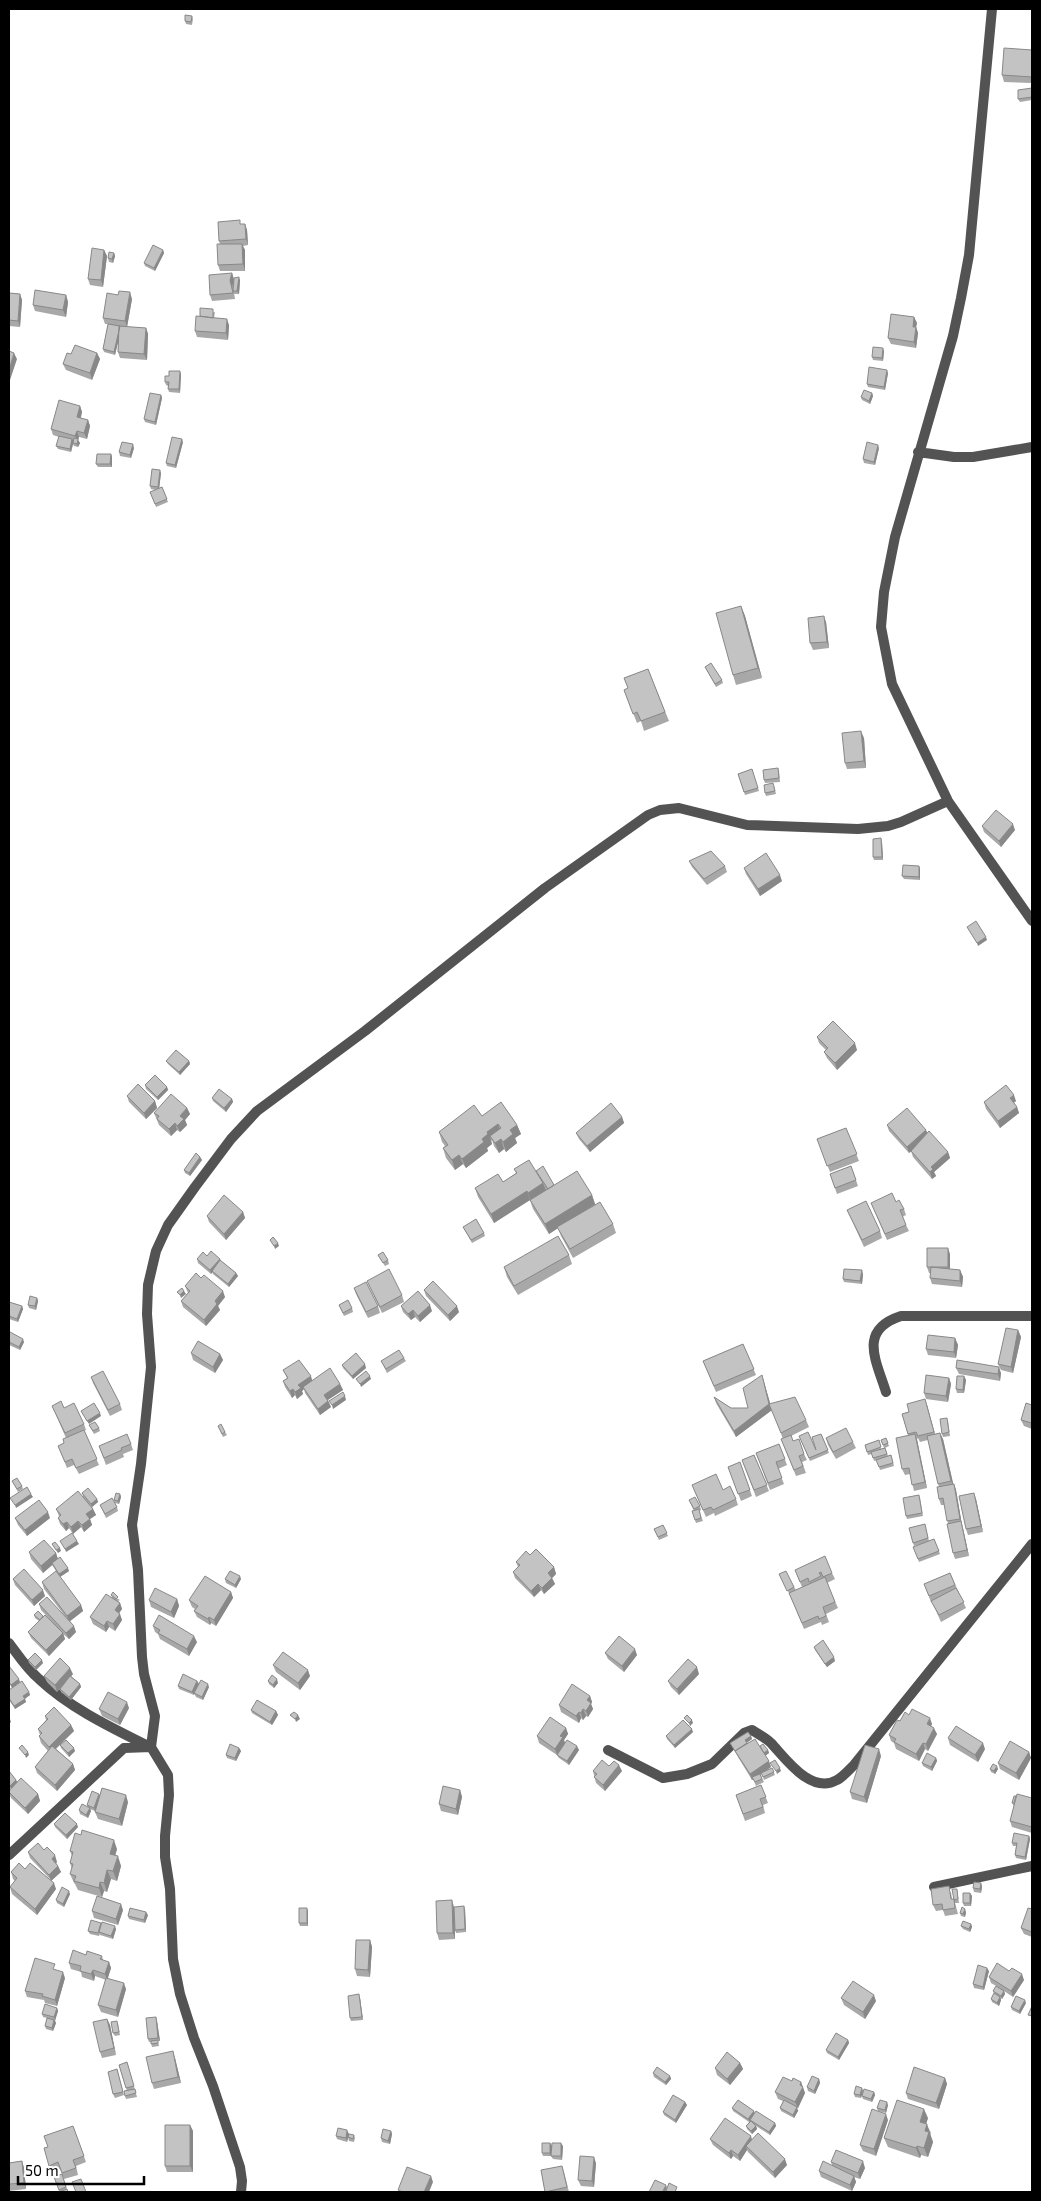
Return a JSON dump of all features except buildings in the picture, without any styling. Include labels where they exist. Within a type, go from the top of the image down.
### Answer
[{"type":"street","points":[[992,9],[967,264],[954,336],[918,452],[895,537],[884,592],[881,627],[892,684],[948,801],[1032,921]]},
{"type":"street","points":[[918,452],[954,457],[973,457],[1032,447]]},
{"type":"street","points":[[151,1748],[155,1716],[144,1674],[138,1570],[132,1525],[141,1464],[150,1366],[147,1314],[148,1285],[156,1251],[168,1226],[241,1126],[365,1031],[506,918],[648,814],[660,810],[679,808],[747,825],[858,829],[888,826],[901,822],[948,801]]},
{"type":"street","points":[[886,1392],[875,1359],[874,1343],[878,1328],[887,1321],[901,1316],[1032,1316]]},
{"type":"street","points":[[608,1750],[663,1778],[688,1774],[712,1764],[744,1733],[752,1730],[770,1742],[787,1762],[812,1781],[821,1783],[836,1781],[854,1765],[1032,1544]]},
{"type":"street","points":[[9,1643],[38,1678],[67,1700],[103,1723],[151,1748],[168,1775],[169,1795],[165,1857],[170,1889],[173,1960],[180,1994],[194,2038],[213,2086],[240,2167],[241,2192]]},
{"type":"street","points":[[9,1855],[124,1748],[151,1748]]},
{"type":"street","points":[[934,1887],[1032,1866]]}]
